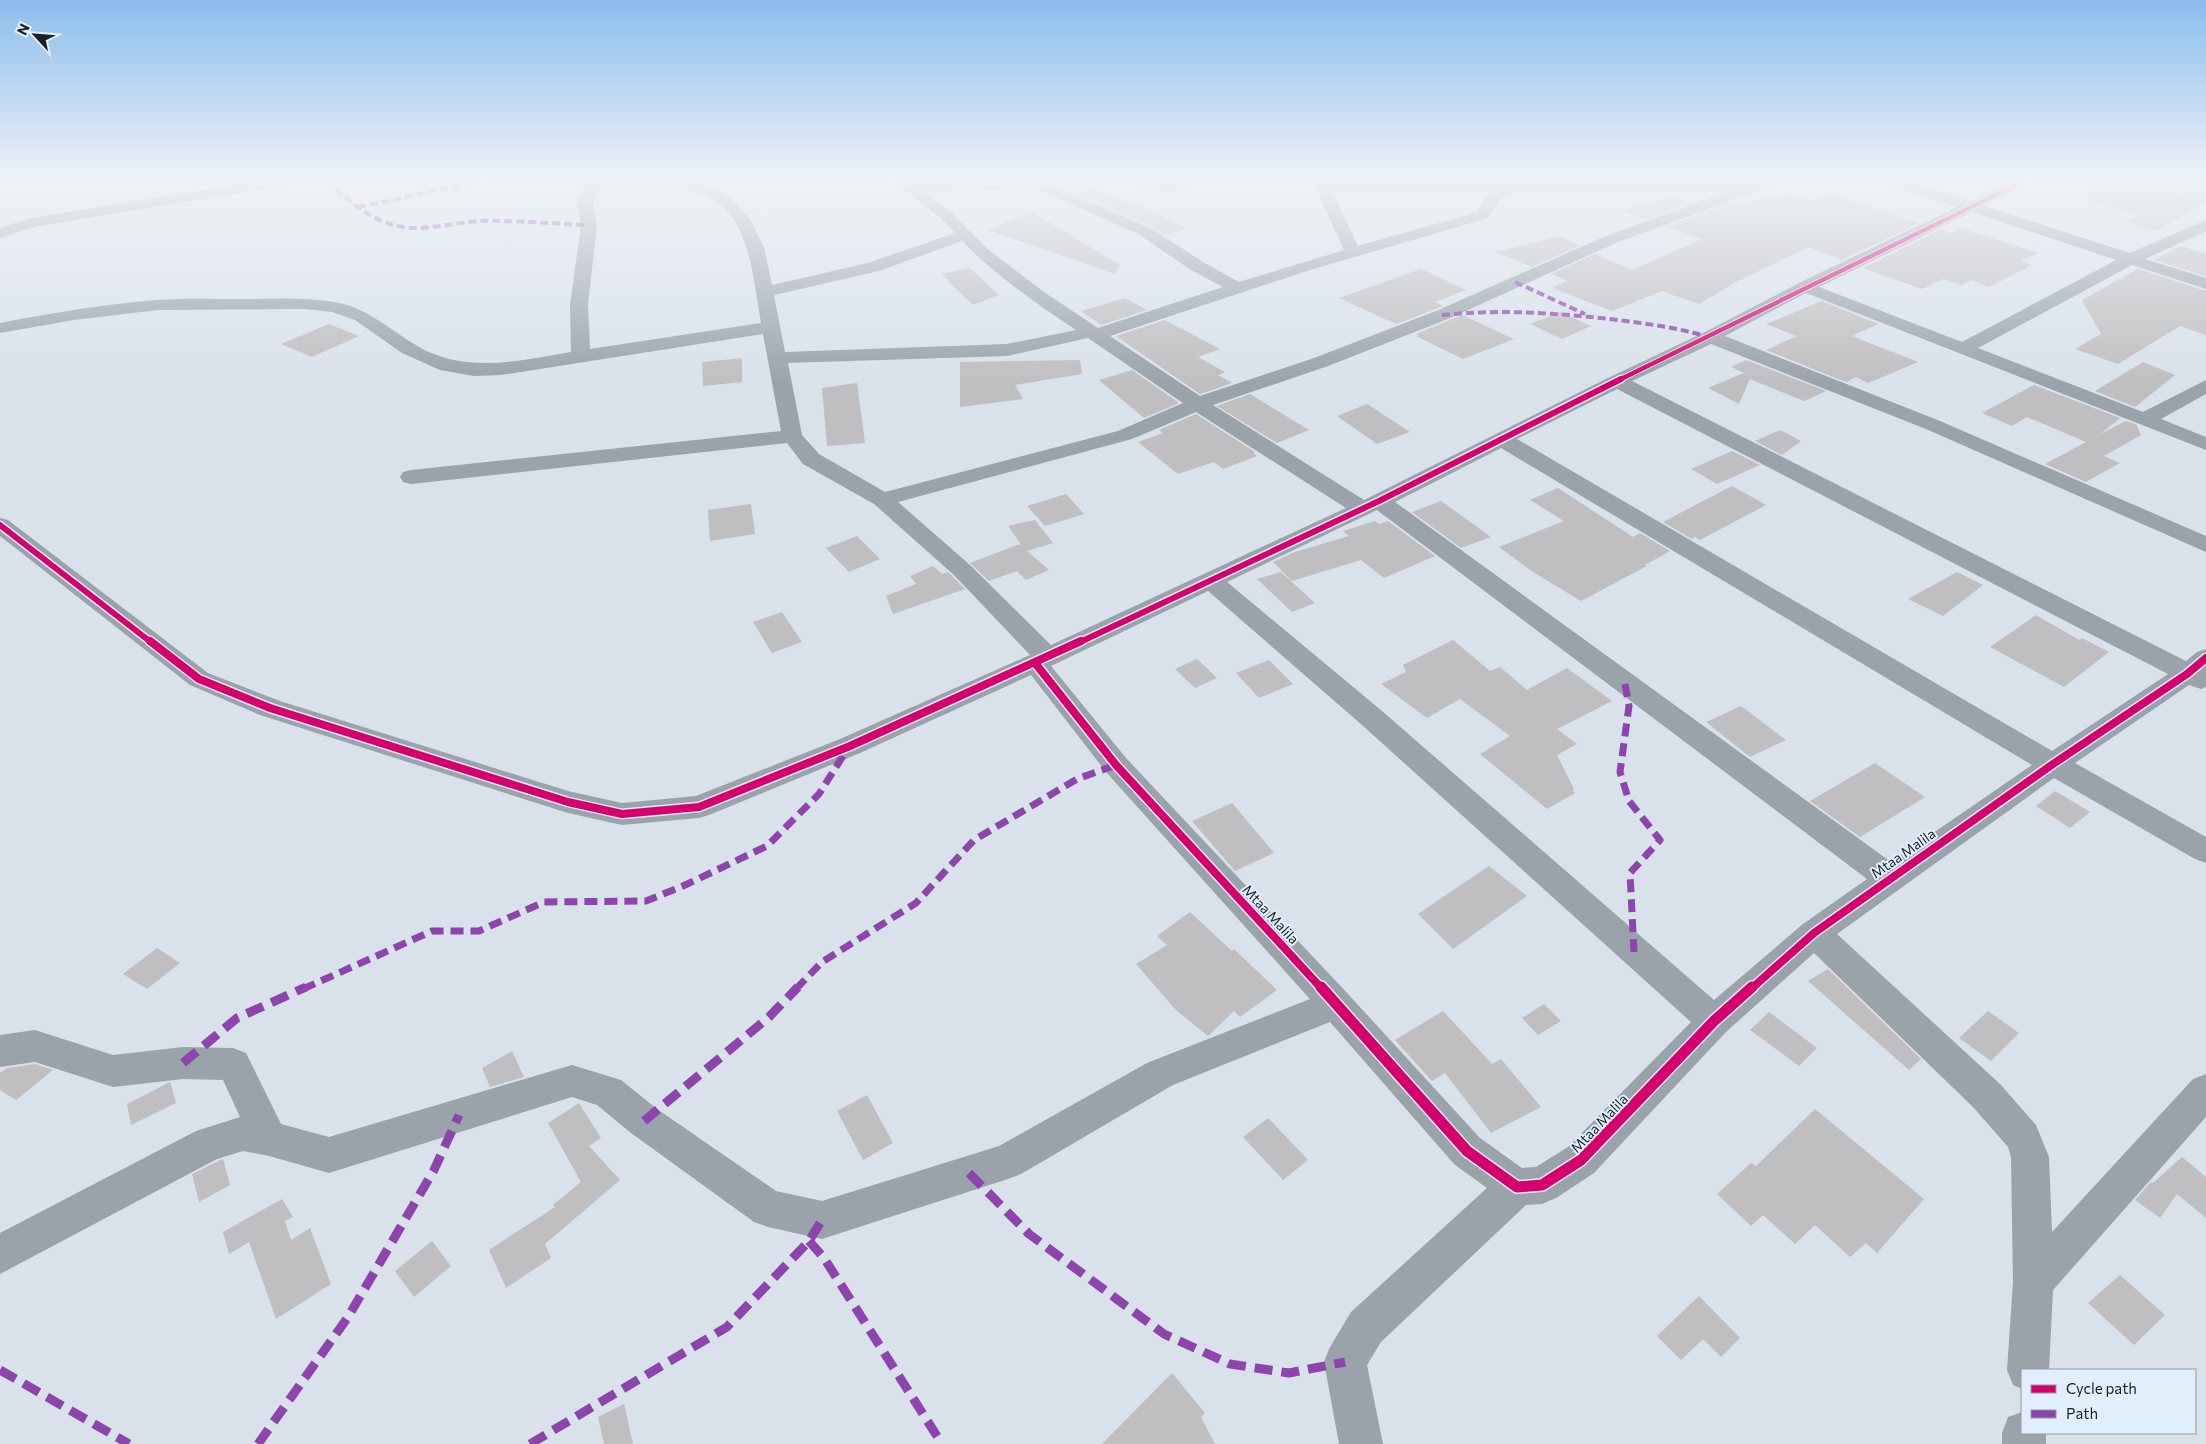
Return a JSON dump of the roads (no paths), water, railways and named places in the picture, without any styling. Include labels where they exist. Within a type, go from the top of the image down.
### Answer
[{"type":"street","points":[[581,357],[580,305],[586,247]]},
{"type":"street","points":[[411,477],[792,436],[756,247]]},
{"type":"street","points":[[764,292],[873,267],[929,247]]},
{"type":"street","points":[[978,247],[1012,277],[1092,333],[1293,467],[1371,505],[1889,878]]},
{"type":"street","points":[[1169,247],[1197,266],[1237,288]]},
{"type":"street","points":[[1351,247],[1353,252]]},
{"type":"street","points":[[778,358],[1007,350],[1092,333],[1369,247]]},
{"type":"street","points":[[882,499],[1043,458],[1159,422],[1197,404],[1321,362],[1423,322],[1593,247]]},
{"type":"street","points":[[0,526],[199,679],[270,708],[568,802],[622,814],[699,806],[850,746],[1371,505],[1617,381],[1710,337],[1885,247]]},
{"type":"street","points":[[2096,247],[2206,284]]},
{"type":"street","points":[[1962,349],[2131,259],[2157,247]]},
{"type":"street","points":[[1805,287],[2206,444]]},
{"type":"street","points":[[0,328],[74,315],[158,305],[306,304],[335,307],[361,316],[409,349],[447,366],[474,370],[501,369],[770,327]]},
{"type":"street","points":[[1710,337],[1933,425],[2206,545]]},
{"type":"street","points":[[1617,381],[2200,672]]},
{"type":"street","points":[[2144,420],[2206,386]]},
{"type":"street","name":"Mtaa Malila","points":[[792,436],[811,459],[882,499],[962,570],[1040,659],[1116,765],[1336,1004],[1467,1151],[1517,1188],[1542,1185],[1581,1160],[1714,1021],[1814,933],[1889,878],[2053,764],[2200,672]]},
{"type":"street","points":[[1503,440],[2053,764],[2206,851]]},
{"type":"street","points":[[1209,579],[1372,718],[1714,1021]]},
{"type":"street","points":[[1814,933],[1987,1096],[2023,1138],[2030,1158],[2033,1282],[2028,1369]]},
{"type":"street","points":[[0,1254],[209,1144],[243,1134],[269,1138],[329,1155],[572,1081],[608,1092],[644,1121],[768,1208],[822,1220],[1008,1161],[1160,1074],[1336,1004]]},
{"type":"street","points":[[0,1051],[35,1046],[112,1071],[183,1063],[233,1064],[269,1138]]},
{"type":"street","points":[[2033,1282],[2206,1091]]},
{"type":"street","points":[[1361,1444],[1345,1362],[1366,1327],[1517,1188]]}]
